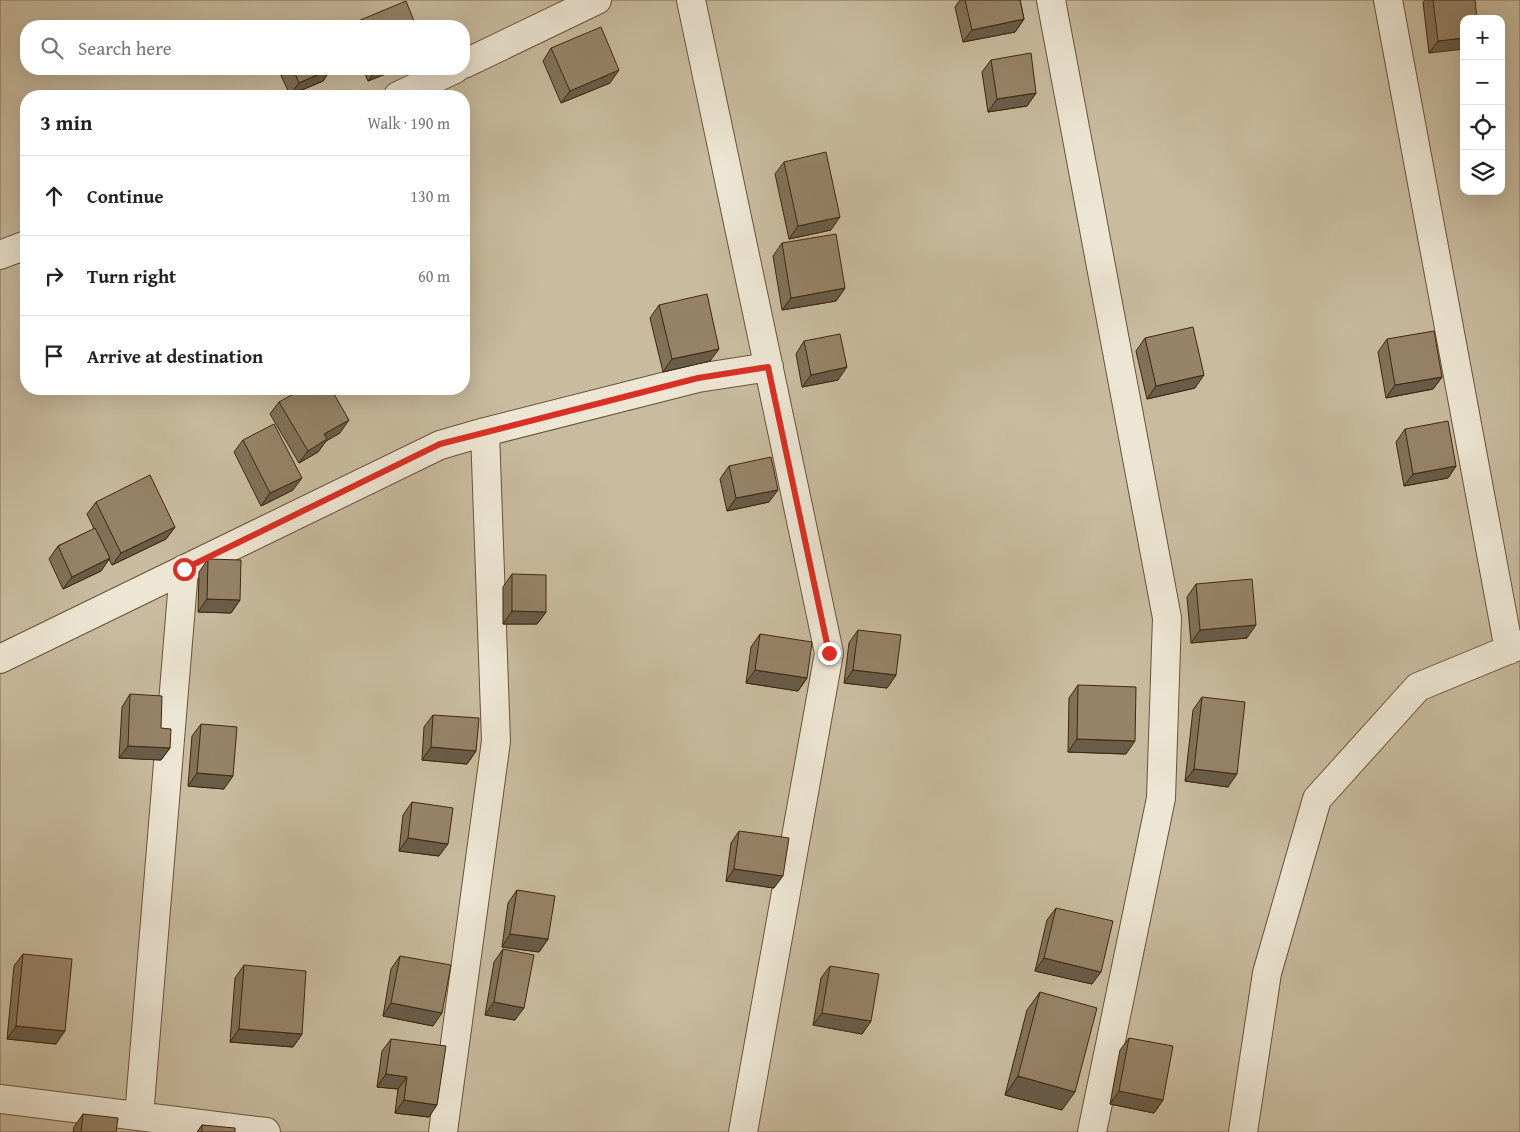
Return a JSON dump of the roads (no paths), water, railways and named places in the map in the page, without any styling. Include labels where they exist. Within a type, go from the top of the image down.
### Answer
[{"type":"street","points":[[470,61],[597,0]]},
{"type":"street","points":[[691,0],[829,653],[743,1132]]},
{"type":"street","points":[[1051,0],[1167,618],[1161,798],[1092,1132]]},
{"type":"street","points":[[1243,1132],[1268,973],[1317,799],[1418,687],[1515,647],[1388,0]]},
{"type":"street","points":[[411,90],[442,75]]},
{"type":"street","points":[[0,255],[20,247]]},
{"type":"street","points":[[0,659],[440,444],[698,378],[768,367]]},
{"type":"street","points":[[442,1132],[496,741],[485,432]]},
{"type":"street","points":[[139,1116],[184,569]]},
{"type":"street","points":[[0,1099],[266,1132]]}]
